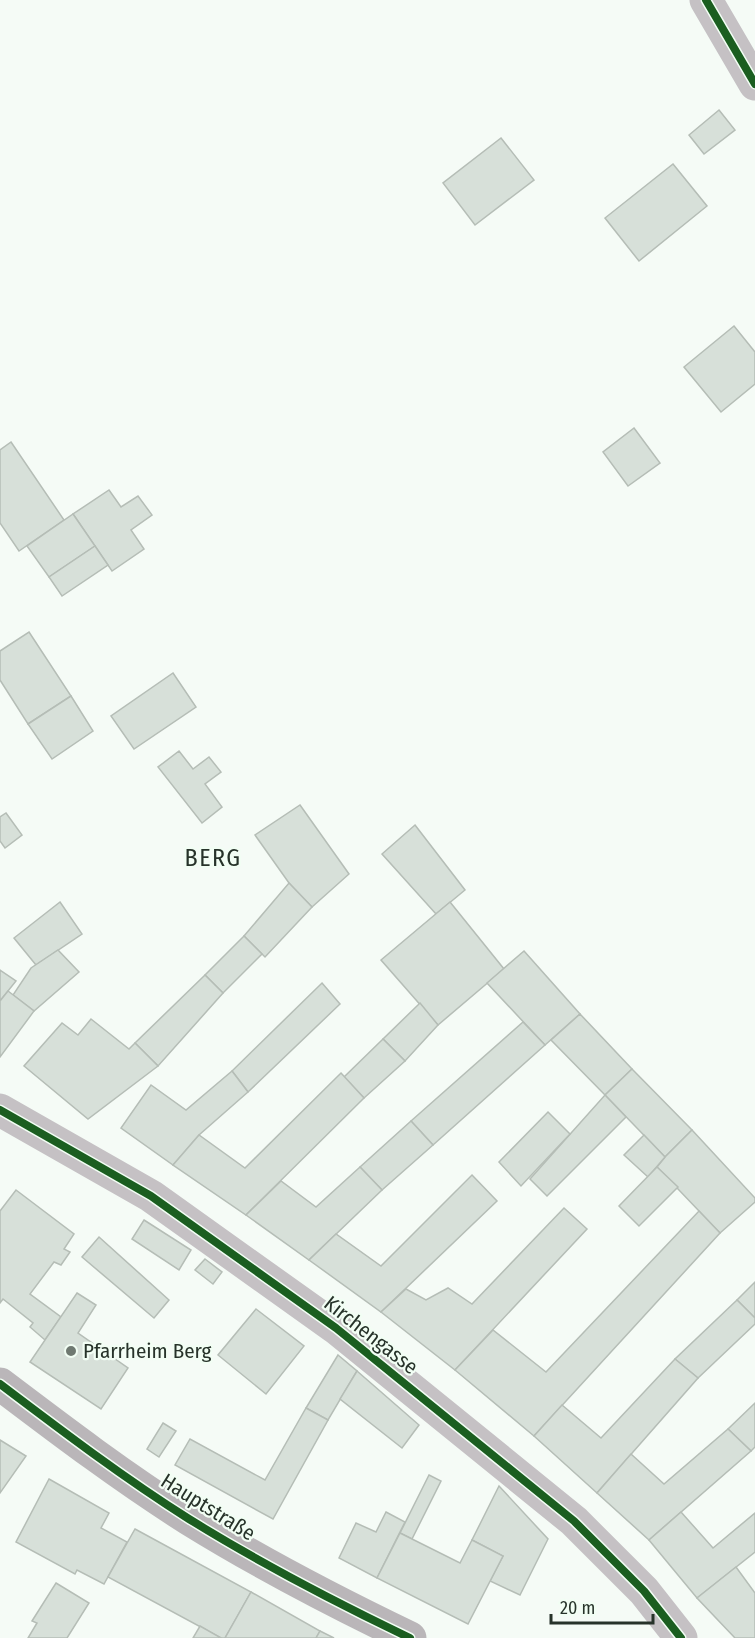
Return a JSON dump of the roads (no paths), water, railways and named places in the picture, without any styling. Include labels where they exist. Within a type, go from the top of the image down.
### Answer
[{"type":"main road","name":"Hauptstraße","points":[[0,1384],[82,1446],[189,1519],[322,1596],[410,1638]]},
{"type":"street","points":[[706,0],[755,84]]},
{"type":"street","name":"Kirchengasse","points":[[0,1110],[151,1196],[336,1328],[574,1521],[644,1591],[681,1638]]},
{"type":"place","name":"Pfarrheim Berg","points":[[71,1351]]},
{"type":"district","name":"BERG","points":[[213,858]]}]
